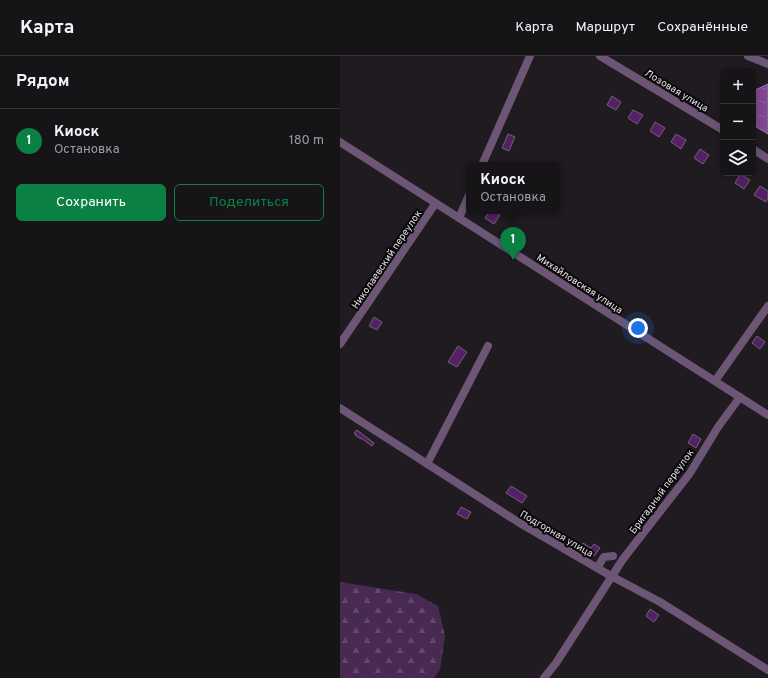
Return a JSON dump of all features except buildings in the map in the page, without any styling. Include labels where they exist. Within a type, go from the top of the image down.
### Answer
[{"type":"street","points":[[483,162],[530,56]]},
{"type":"street","name":"Лозовая улица","points":[[600,56],[720,128]]},
{"type":"street","points":[[748,56],[768,64]]},
{"type":"street","name":"Михайловская улица","points":[[340,142],[768,415]]},
{"type":"street","points":[[756,151],[768,159]]},
{"type":"street","points":[[459,218],[466,202]]},
{"type":"street","name":"Николаевский переулок","points":[[340,344],[435,204]]},
{"type":"street","points":[[714,381],[768,306]]},
{"type":"street","points":[[427,464],[488,346]]},
{"type":"street","name":"Бригадный переулок","points":[[544,678],[556,663],[611,576],[690,473],[718,427],[740,397]]},
{"type":"street","name":"Подгорная улица","points":[[340,408],[518,522],[611,576],[660,602],[768,670]]},
{"type":"street","points":[[597,568],[604,557],[613,556]]},
{"type":"green space","points":[[340,582],[416,594],[438,606],[445,636],[440,670],[434,678],[340,678]]},
{"type":"water","points":[[768,84],[768,134],[756,127],[756,90]]},
{"type":"place","name":"Киоск","points":[[513,260]]}]
